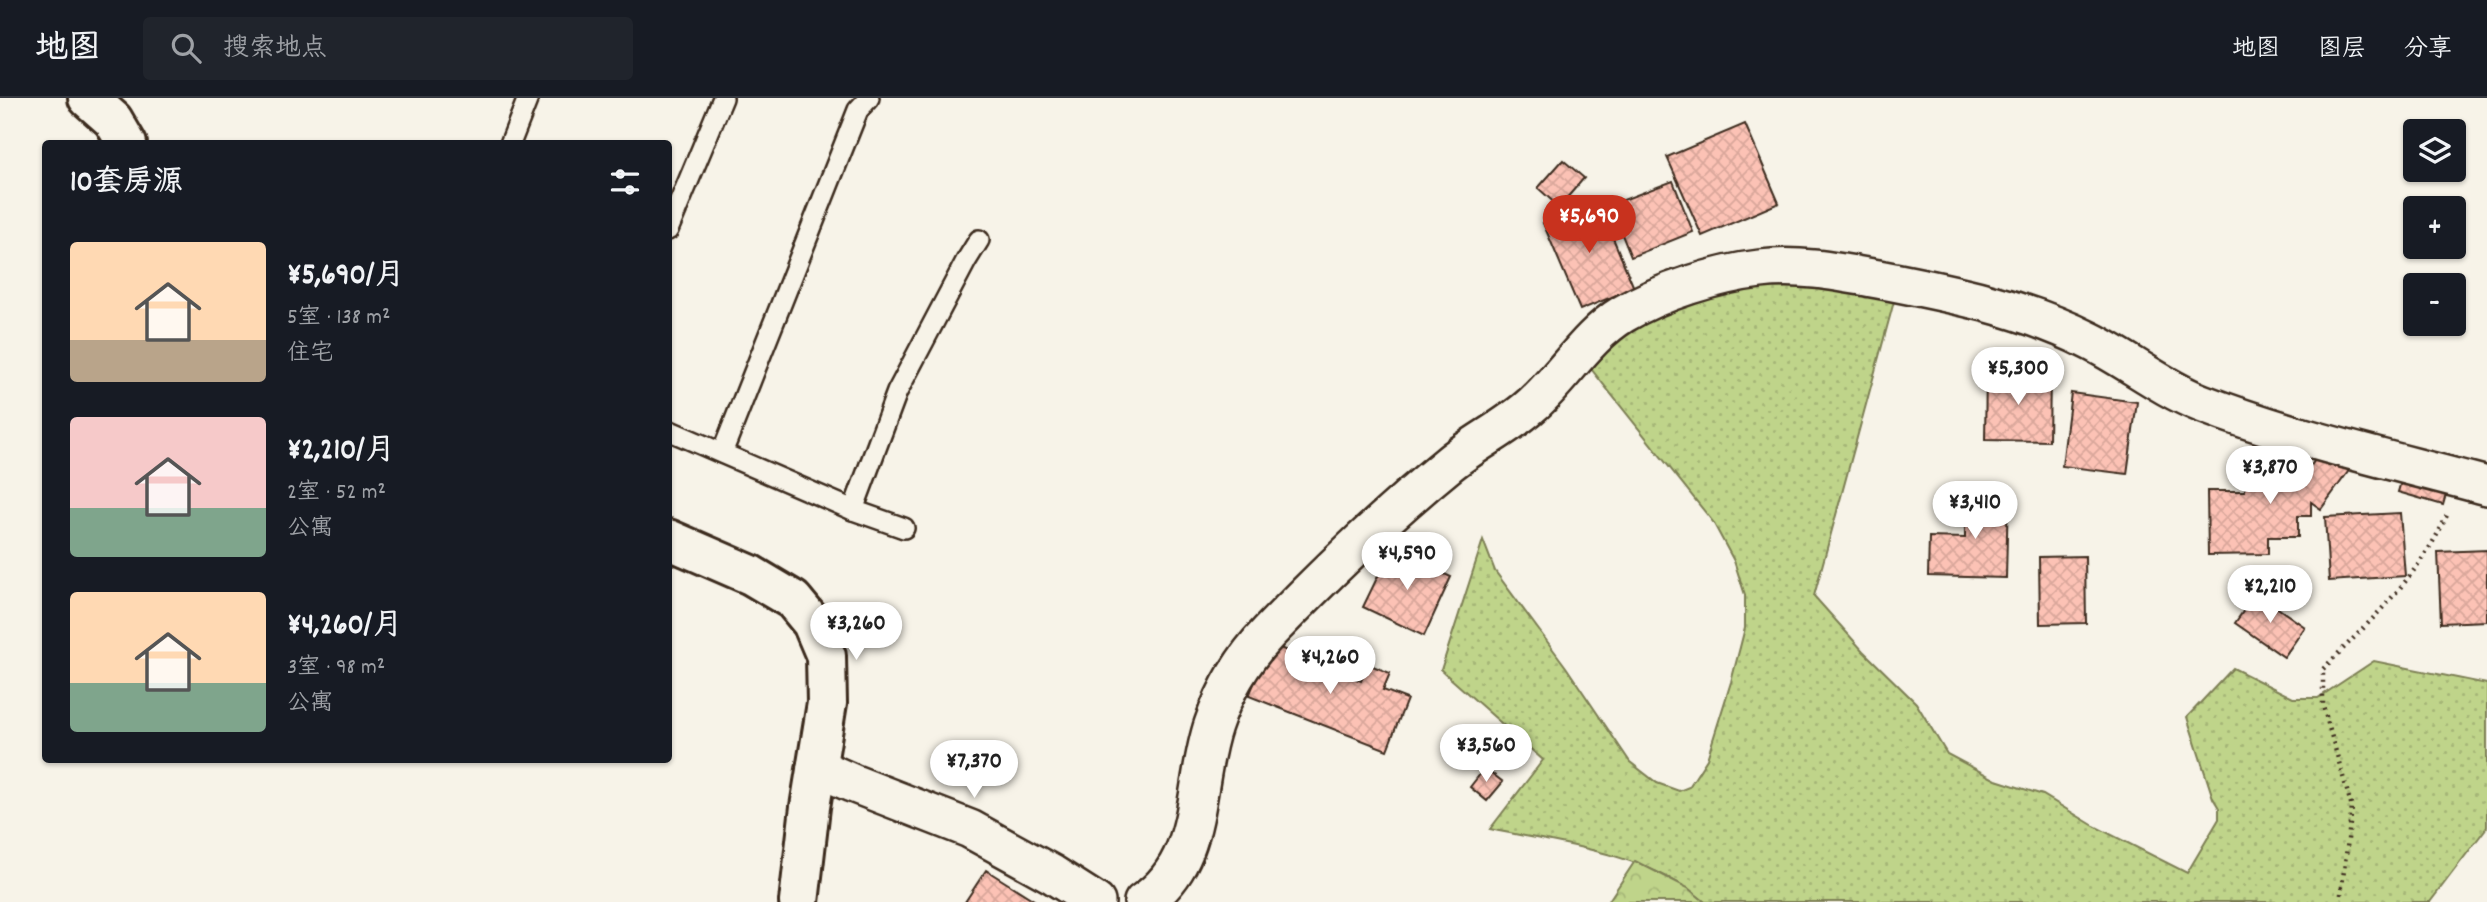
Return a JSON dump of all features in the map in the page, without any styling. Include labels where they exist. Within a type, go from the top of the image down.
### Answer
[{"type":"street","points":[[88,98],[113,120],[125,140]]},
{"type":"street","points":[[1143,902],[1167,881],[1183,856],[1194,827],[1212,727],[1234,675],[1252,650],[1300,600],[1417,490],[1533,404],[1601,331],[1621,315],[1654,298],[1724,275],[1763,268],[1822,269],[1970,298],[2036,317],[2092,341],[2168,388],[2201,402],[2290,434],[2475,483]]},
{"type":"street","points":[[672,541],[751,575],[793,600],[812,623],[826,656],[827,703],[799,902]]},
{"type":"street","points":[[816,767],[970,829],[1052,874],[1096,902]]},
{"type":"lane","points":[[512,140],[528,98]]},
{"type":"lane","points":[[672,220],[723,98]]},
{"type":"lane","points":[[722,453],[858,110],[869,98]]},
{"type":"lane","points":[[853,510],[897,392],[979,240]]},
{"type":"lane","points":[[672,432],[853,510],[904,528]]},
{"type":"path","points":[[2340,902],[2352,808],[2323,706],[2323,669],[2398,593],[2475,483]]},
{"type":"green space","points":[[1742,281],[1896,294],[1814,596],[1863,651],[1916,703],[1947,754],[1996,780],[2043,795],[2094,826],[2187,873],[2219,819],[2219,808],[2213,798],[2187,717],[2233,668],[2293,698],[2318,698],[2374,661],[2487,684],[2487,827],[2430,902],[1705,902],[1682,885],[1630,861],[1575,846],[1490,829],[1543,760],[1441,670],[1483,540],[1495,571],[1566,667],[1630,762],[1657,783],[1679,791],[1689,787],[1707,759],[1745,628],[1745,595],[1734,561],[1713,522],[1588,365],[1624,325]]},
{"type":"green space","points":[[1635,861],[1688,888],[1705,902],[1608,902]]},
{"type":"building","points":[[1745,124],[1779,203],[1702,236],[1667,157]]},
{"type":"building","points":[[1563,160],[1584,178],[1559,207],[1538,188]]},
{"type":"building","points":[[1673,181],[1693,232],[1631,257],[1610,205]]},
{"type":"building","points":[[1597,200],[1634,288],[1580,310],[1543,223]]},
{"type":"building","points":[[1986,374],[2050,375],[2049,441],[1985,440]]},
{"type":"building","points":[[2071,393],[2137,402],[2127,474],[2062,466]]},
{"type":"building","points":[[2326,445],[2353,465],[2321,509],[2311,502],[2311,516],[2298,516],[2298,537],[2268,537],[2268,554],[2208,555],[2207,491],[2245,491],[2245,475],[2304,475]]},
{"type":"building","points":[[2404,471],[2449,484],[2443,505],[2398,492]]},
{"type":"building","points":[[1965,492],[2008,493],[2006,578],[1928,576],[1929,537],[1965,538]]},
{"type":"building","points":[[2400,513],[2405,576],[2329,581],[2325,517]]},
{"type":"building","points":[[1391,549],[1451,577],[1424,636],[1363,607]]},
{"type":"building","points":[[2487,550],[2487,621],[2441,623],[2438,552]]},
{"type":"building","points":[[2085,556],[2086,623],[2040,624],[2039,557]]},
{"type":"building","points":[[2256,593],[2305,627],[2284,657],[2235,623]]},
{"type":"building","points":[[1270,644],[1361,681],[1368,664],[1390,673],[1383,690],[1407,699],[1387,750],[1249,696]]},
{"type":"building","points":[[1485,768],[1503,782],[1487,801],[1470,787]]},
{"type":"building","points":[[986,870],[1037,902],[965,902]]}]
